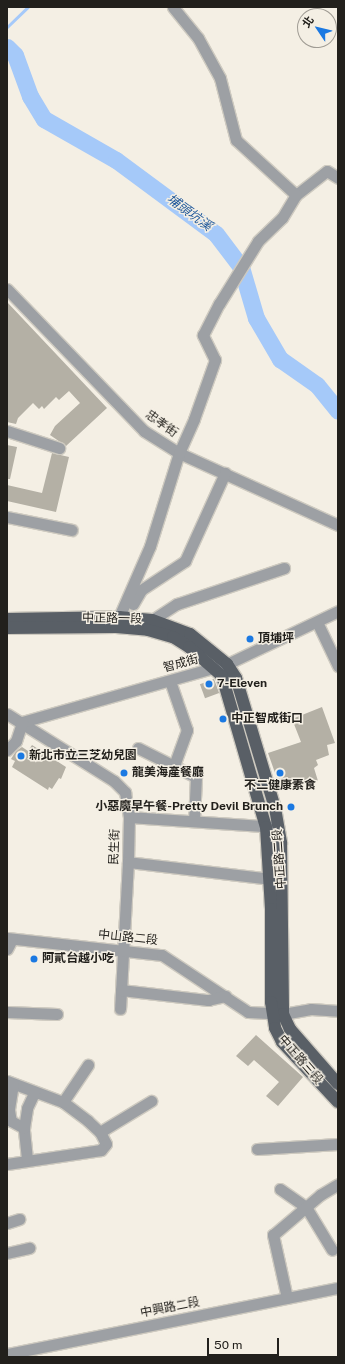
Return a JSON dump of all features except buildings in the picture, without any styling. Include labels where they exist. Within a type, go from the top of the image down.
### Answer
[{"type":"main road","name":"中正路一段","points":[[7,619],[124,617],[150,625],[190,634],[227,664]]},
{"type":"main road","name":"中正路一段","points":[[7,628],[116,627],[150,625],[190,647],[215,669]]},
{"type":"main road","name":"中正路二段","points":[[227,664],[236,678],[275,808],[278,828],[283,889],[277,1014]]},
{"type":"main road","name":"中正路二段","points":[[215,669],[226,685],[266,827],[277,1014]]},
{"type":"main road","name":"中正路三段","points":[[277,1014],[338,1084]]},
{"type":"main road","name":"中正路三段","points":[[277,1014],[282,1042],[338,1102]]},
{"type":"street","points":[[173,7],[198,38],[220,78],[236,140],[296,195]]},
{"type":"street","points":[[124,617],[150,546],[179,452],[194,420],[215,360],[203,335],[236,276],[258,241],[285,214],[296,195],[328,171],[338,178]]},
{"type":"street","name":"忠孝街","points":[[7,289],[144,431],[179,452],[338,525]]},
{"type":"street","points":[[7,431],[59,448]]},
{"type":"street","points":[[124,617],[141,590],[185,561],[225,473]]},
{"type":"street","points":[[7,516],[72,530]]},
{"type":"street","points":[[150,625],[177,604],[284,568]]},
{"type":"street","name":"智成街","points":[[22,722],[215,669],[338,611]]},
{"type":"street","points":[[317,622],[338,666]]},
{"type":"street","points":[[170,681],[187,730],[174,766]]},
{"type":"street","name":"民生街","points":[[7,714],[22,722],[114,782],[125,792],[129,817],[128,862],[120,1009]]},
{"type":"street","points":[[7,750],[16,741],[22,722]]},
{"type":"street","points":[[138,748],[196,777],[194,821]]},
{"type":"street","points":[[129,817],[278,828]]},
{"type":"street","points":[[128,862],[270,879]]},
{"type":"street","name":"中山路二段","points":[[9,942],[124,950],[162,955],[248,1012],[277,1014],[311,1009],[338,1011]]},
{"type":"street","points":[[121,990],[208,1000],[226,996]]},
{"type":"street","points":[[7,1012],[57,1014]]},
{"type":"street","points":[[62,1102],[88,1065]]},
{"type":"street","points":[[7,1164],[101,1150],[106,1144],[100,1132],[62,1102],[10,1083],[9,1110],[11,1121],[24,1128]]},
{"type":"street","points":[[27,1160],[24,1128],[27,1108],[34,1093]]},
{"type":"street","points":[[100,1132],[151,1101]]},
{"type":"street","points":[[257,1149],[338,1144]]},
{"type":"street","points":[[287,1298],[274,1235],[306,1207],[338,1184]]},
{"type":"street","points":[[280,1189],[306,1207],[332,1250]]},
{"type":"street","points":[[7,1222],[19,1219]]},
{"type":"street","points":[[7,1253],[29,1248]]},
{"type":"street","name":"中興路二段","points":[[7,1354],[338,1288]]},
{"type":"waterway","points":[[7,27],[28,7]]},
{"type":"waterway","name":"埔頭坑溪","points":[[7,47],[15,55],[30,96],[44,119],[116,160],[216,234],[241,267],[256,318],[280,359],[317,385],[338,411]]},
{"type":"place","name":"頂埔坪","points":[[250,639]]},
{"type":"place","name":"7-Eleven","points":[[209,684]]},
{"type":"place","name":"中正智成街口","points":[[223,719]]},
{"type":"place","name":"新北市立三芝幼兒園","points":[[21,756]]},
{"type":"place","name":"龍美海產餐廳","points":[[124,773]]},
{"type":"place","name":"不二健康素食","points":[[280,773]]},
{"type":"place","name":"小惡魔早午餐-Pretty Devil Brunch","points":[[291,807]]},
{"type":"place","name":"阿貳台越小吃","points":[[34,959]]}]
